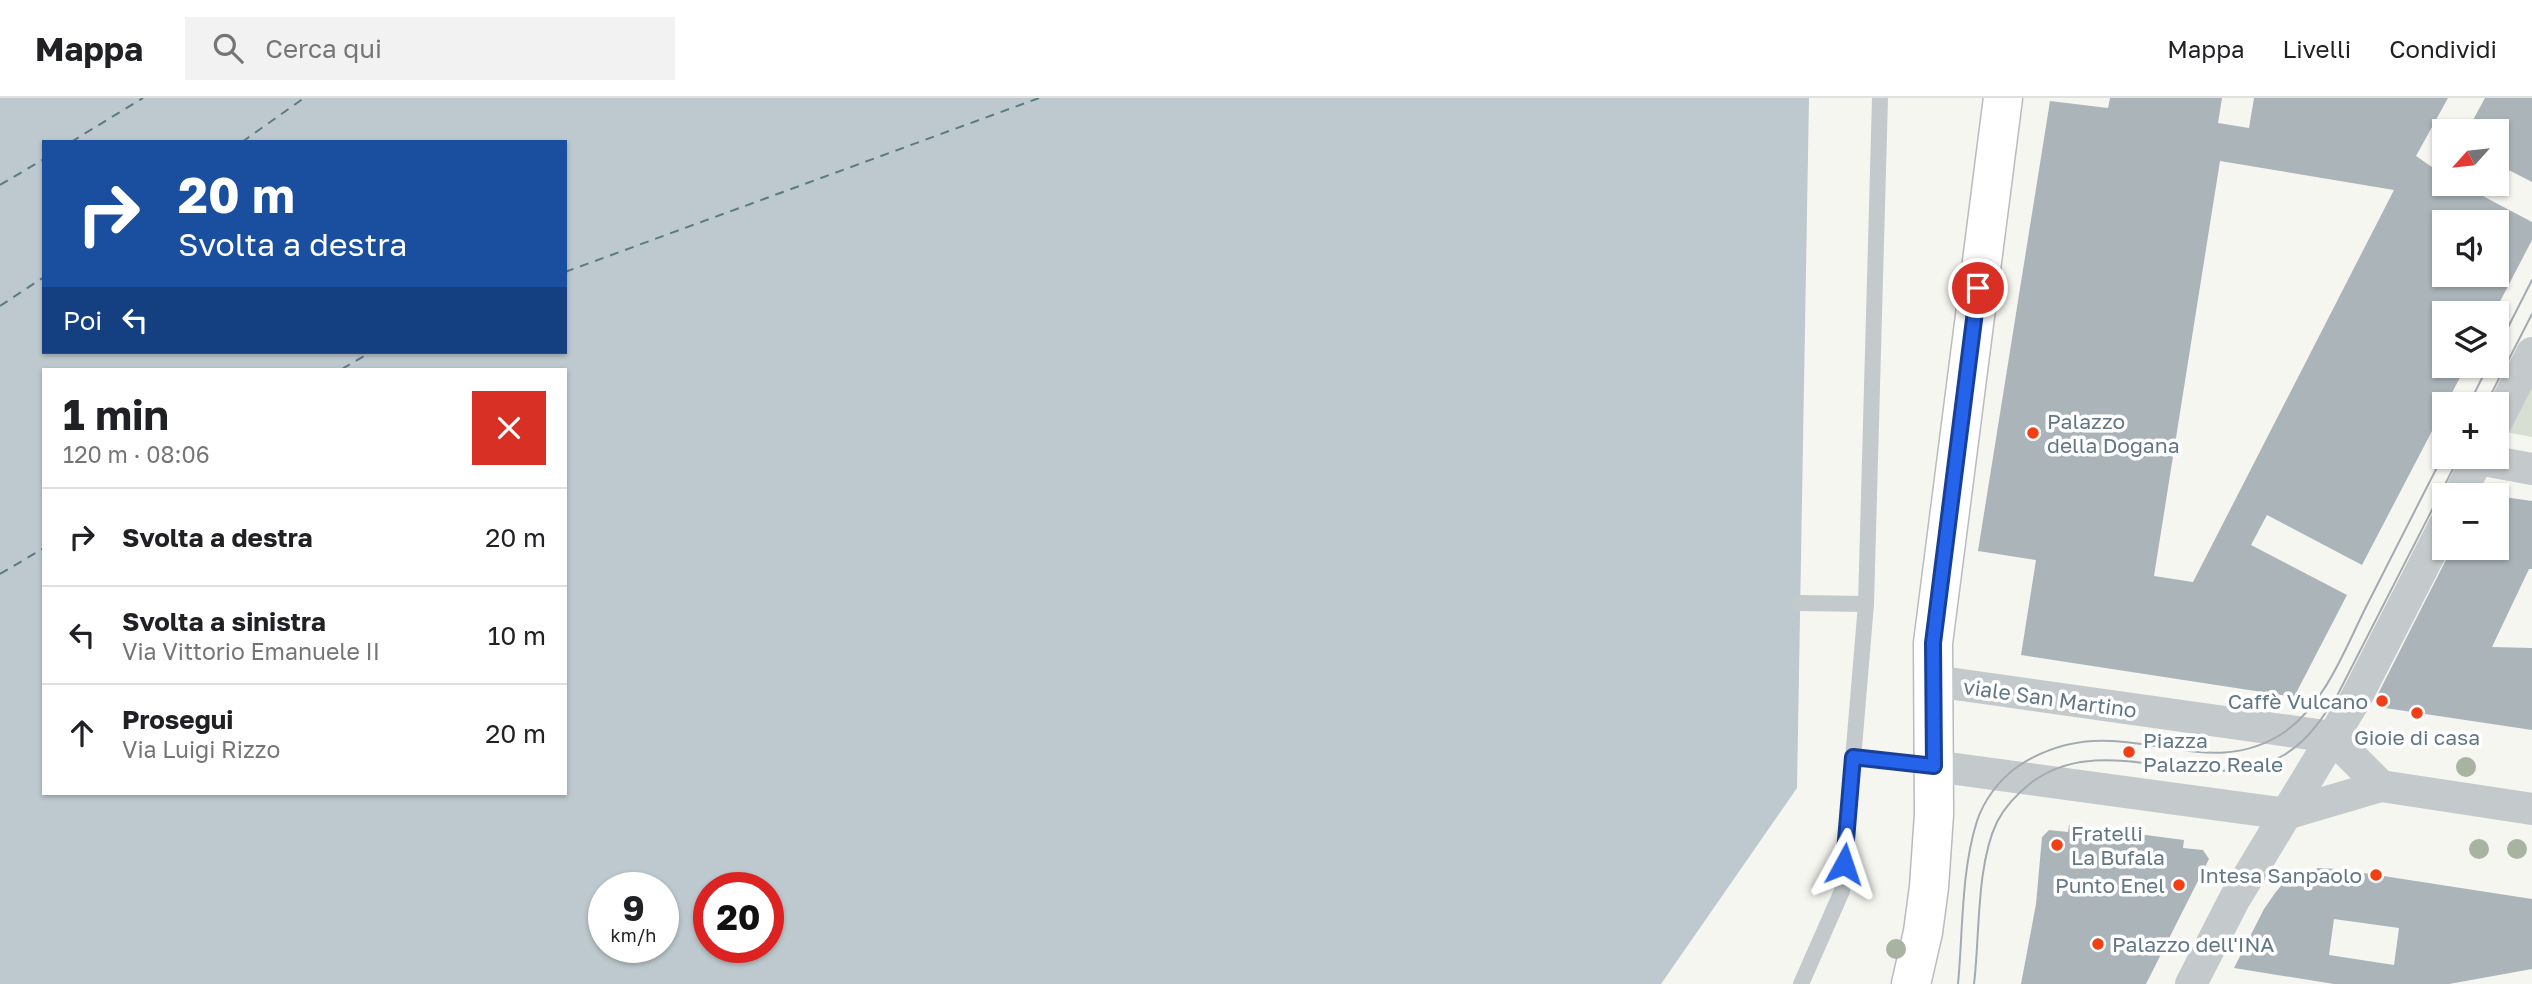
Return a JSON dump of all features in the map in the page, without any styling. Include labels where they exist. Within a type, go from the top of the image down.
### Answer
[{"type":"main road","points":[[1911,984],[1923,932],[1929,887],[1934,806],[1933,643],[2003,98]]},
{"type":"street","points":[[2509,397],[2532,352]]},
{"type":"street","points":[[2509,464],[2532,469]]},
{"type":"street","points":[[2192,984],[2234,900],[2355,700],[2432,549]]},
{"type":"street","name":"viale San Martino","points":[[1934,681],[2332,737]]},
{"type":"street","points":[[2332,737],[2381,786]]},
{"type":"street","points":[[1934,766],[2286,814],[2381,786],[2532,809]]},
{"type":"lane","points":[[1801,984],[1842,891],[1866,604],[1880,98]]},
{"type":"lane","points":[[1799,603],[1866,604]]},
{"type":"lane","points":[[1853,757],[1934,766]]},
{"type":"shaded area","points":[[0,98],[1809,98],[1797,788],[1661,984],[0,984]]},
{"type":"shaded area","points":[[2532,381],[2532,437],[2509,433],[2509,426]]},
{"type":"building","points":[[2110,98],[2222,98],[2218,123],[2249,128],[2254,98],[2448,98],[2436,119],[2432,119],[2432,127],[2416,156],[2432,167],[2432,196],[2483,196],[2532,222],[2532,240],[2509,284],[2509,210],[2432,210],[2432,287],[2508,287],[2500,301],[2432,301],[2432,378],[2460,378],[2452,392],[2432,392],[2432,431],[2362,565],[2267,515],[2251,545],[2347,595],[2294,697],[2021,655],[2036,560],[1978,551],[2050,101],[2108,108]],"holes":[[[2220,161],[2394,190],[2193,582],[2154,576]]]},
{"type":"building","points":[[2485,98],[2532,98],[2532,182],[2510,171],[2510,119],[2474,119]]},
{"type":"building","points":[[2509,498],[2532,501],[2532,569],[2529,569],[2492,647],[2532,648],[2532,730],[2385,708],[2378,694],[2446,560],[2509,560]]},
{"type":"building","name":"Palazzo dell'INA","points":[[2069,825],[2184,840],[2183,848],[2203,850],[2209,859],[2146,984],[2021,984],[2036,904],[2042,837],[2049,830],[2068,832]]},
{"type":"building","points":[[2318,868],[2338,869],[2532,899],[2532,969],[2449,984],[2334,984],[2234,968],[2264,909],[2285,881]],"holes":[[[2334,919],[2399,928],[2394,965],[2329,955]]]},
{"type":"ferry route","points":[[74,140],[143,98]]},
{"type":"ferry route","points":[[245,140],[304,98]]},
{"type":"ferry route","points":[[567,271],[1039,98]]},
{"type":"ferry route","points":[[0,185],[42,160]]},
{"type":"ferry route","points":[[0,306],[42,278]]},
{"type":"ferry route","points":[[344,368],[368,354]]},
{"type":"ferry route","points":[[0,574],[42,549]]},
{"type":"tram line","points":[[2509,325],[2532,280]]},
{"type":"tram line","points":[[2492,392],[2532,314]]},
{"type":"tram line","points":[[2475,392],[2482,378]]},
{"type":"tram line","points":[[1958,984],[1968,860],[1980,813],[1998,784],[2028,760],[2074,743],[2112,741],[2223,753],[2265,743],[2286,731],[2313,704],[2334,672],[2436,469]]},
{"type":"tram line","points":[[1974,984],[1985,859],[1997,822],[2012,800],[2032,782],[2062,767],[2093,761],[2124,761],[2222,771],[2253,767],[2293,749],[2315,727],[2339,692],[2453,469]]},
{"type":"place","name":"Palazzo della Dogana","points":[[2033,433]]},
{"type":"place","name":"Caffè Vulcano","points":[[2382,701]]},
{"type":"place","name":"Gioie di casa","points":[[2417,713]]},
{"type":"place","name":"Piazza Palazzo Reale","points":[[2129,752]]},
{"type":"place","name":"Fratelli La Bufala","points":[[2057,845]]},
{"type":"place","name":"Intesa Sanpaolo","points":[[2376,875]]},
{"type":"place","name":"Punto Enel","points":[[2179,885]]},
{"type":"place","name":"Palazzo dell'INA","points":[[2098,944]]},
{"type":"route","points":[[1844,864],[1853,757],[1934,766],[1933,643],[1978,288]]}]
